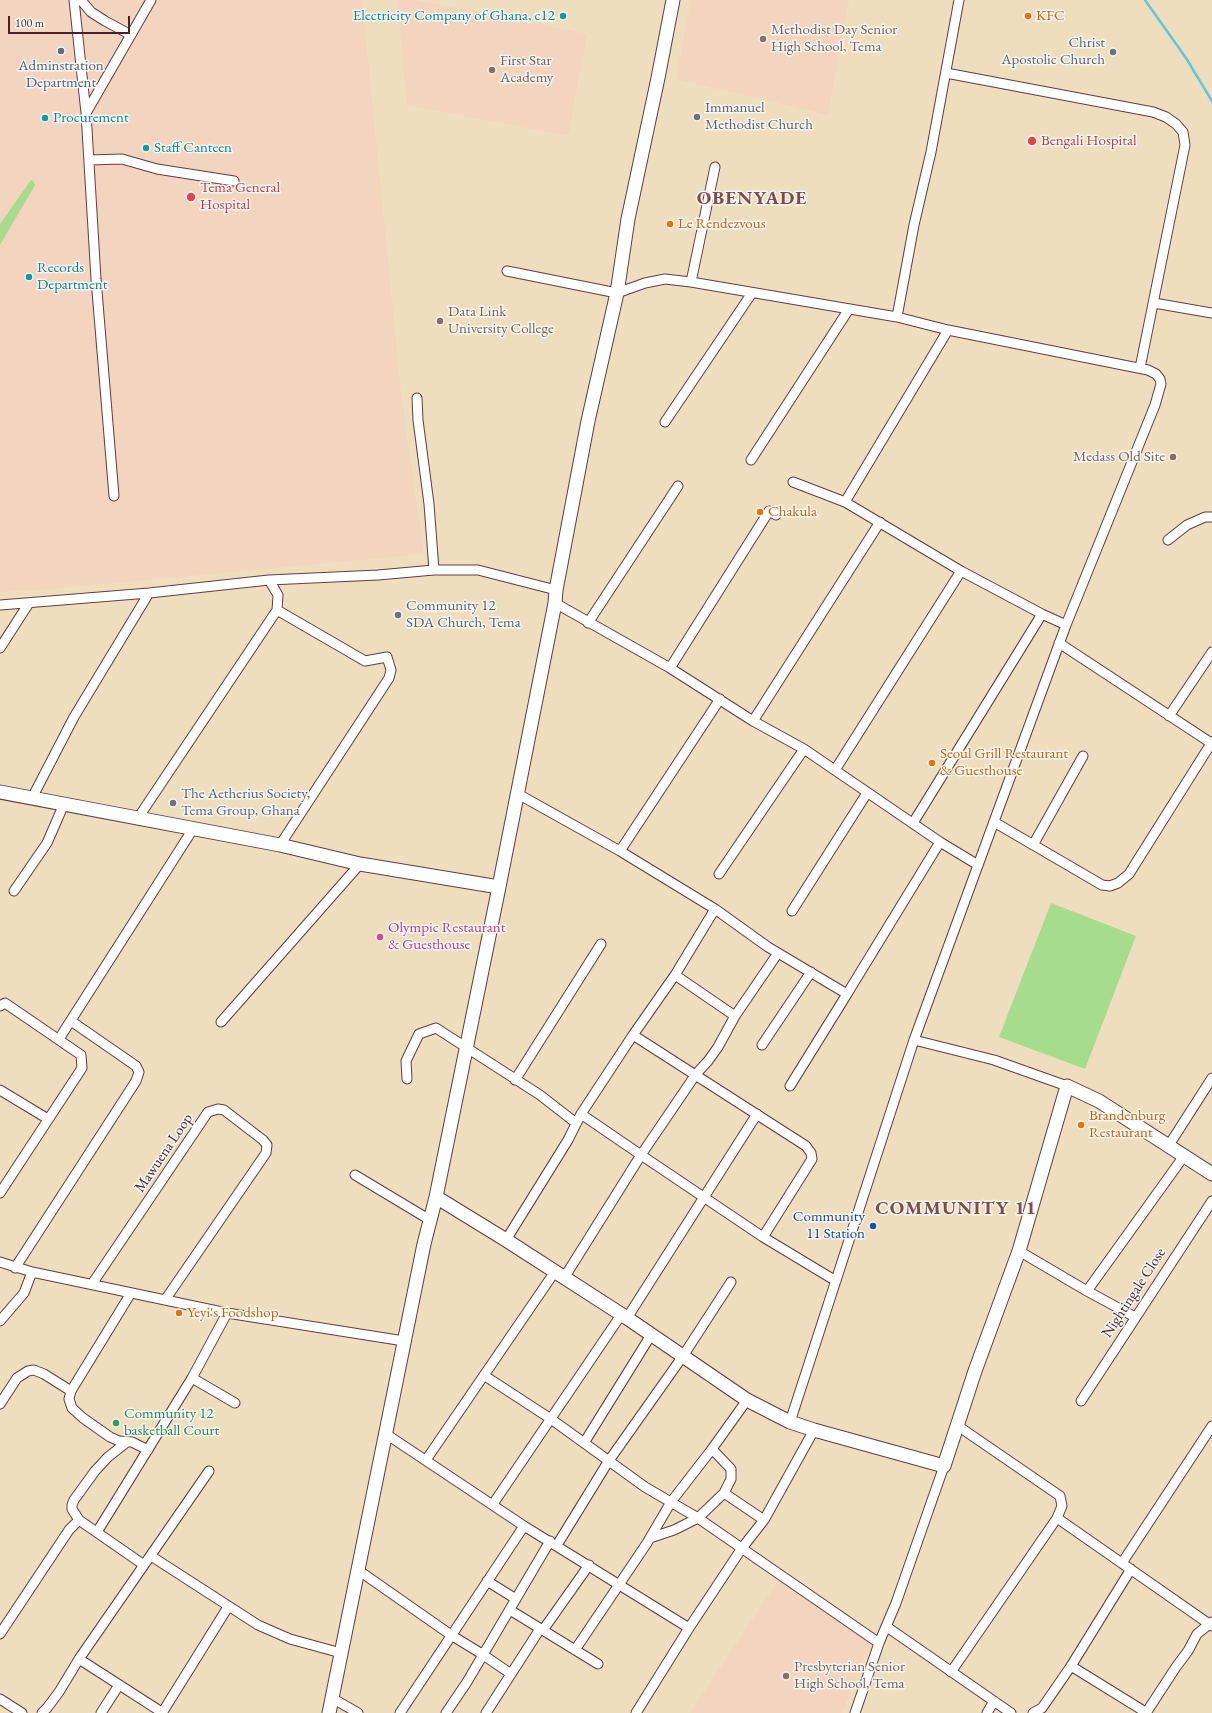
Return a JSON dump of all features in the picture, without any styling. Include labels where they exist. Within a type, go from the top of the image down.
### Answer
[{"type":"street","points":[[74,0],[86,113],[96,279],[114,496]]},
{"type":"street","points":[[81,0],[91,12],[131,35]]},
{"type":"street","points":[[86,113],[151,0]]},
{"type":"street","points":[[329,1713],[404,1341],[436,1197],[518,794],[588,422],[617,293],[628,219],[673,0]]},
{"type":"street","points":[[897,317],[914,225],[931,152],[959,0]]},
{"type":"street","points":[[946,73],[1153,112],[1166,117],[1176,124],[1183,132],[1185,144],[1140,368]]},
{"type":"street","points":[[89,160],[122,159],[157,169],[234,181]]},
{"type":"street","points":[[691,282],[714,167]]},
{"type":"street","points":[[508,271],[617,293],[645,283],[665,279],[691,282],[897,317],[948,330],[1148,370],[1158,376],[1161,384],[1160,391],[1059,643],[914,1040],[790,1422]]},
{"type":"street","points":[[666,422],[752,293]]},
{"type":"street","points":[[1154,303],[1212,313]]},
{"type":"street","points":[[751,460],[849,309]]},
{"type":"street","points":[[845,502],[948,330]]},
{"type":"street","points":[[417,398],[418,420],[429,504],[434,570]]},
{"type":"street","points":[[793,482],[845,502],[961,571],[1066,625]]},
{"type":"street","points":[[588,623],[678,486]]},
{"type":"street","points":[[670,668],[762,521],[769,511],[776,515]]},
{"type":"street","points":[[1168,540],[1187,525],[1205,517],[1212,517]]},
{"type":"street","points":[[753,721],[880,522]]},
{"type":"street","points":[[0,605],[149,593],[269,580],[378,575],[434,570],[478,570],[556,590]]},
{"type":"street","points":[[835,770],[961,571]]},
{"type":"street","points":[[138,818],[277,610],[278,595],[269,580]]},
{"type":"street","points":[[32,798],[74,718],[149,593]]},
{"type":"street","points":[[0,648],[29,603]]},
{"type":"street","points":[[555,603],[670,668],[753,721],[804,749],[940,842],[978,865]]},
{"type":"street","points":[[277,610],[365,661],[387,657],[391,670],[389,678],[280,845]]},
{"type":"street","points":[[913,823],[1042,614]]},
{"type":"street","points":[[994,822],[1102,885],[1110,886],[1118,883],[1129,874],[1211,742],[1059,643]]},
{"type":"street","points":[[1169,716],[1212,652]]},
{"type":"street","points":[[620,851],[720,699]]},
{"type":"street","points":[[719,874],[804,749]]},
{"type":"street","points":[[1033,845],[1083,756]]},
{"type":"street","points":[[0,792],[280,845],[360,864],[499,888]]},
{"type":"street","points":[[792,911],[868,793]]},
{"type":"street","points":[[518,794],[620,851],[715,909],[768,947],[847,994]]},
{"type":"street","points":[[14,891],[47,843],[64,804]]},
{"type":"street","points":[[59,1039],[193,829]]},
{"type":"street","points":[[790,1086],[940,842]]},
{"type":"street","points":[[221,1022],[360,864]]},
{"type":"street","points":[[506,1240],[568,1140],[581,1114],[675,975],[715,909]]},
{"type":"street","points":[[516,1080],[601,944]]},
{"type":"street","points":[[426,1460],[559,1275],[696,1074],[718,1047],[735,1016],[778,953]]},
{"type":"street","points":[[762,1045],[811,972]]},
{"type":"street","points":[[675,975],[735,1016]]},
{"type":"street","points":[[0,1006],[5,1003],[81,1055],[82,1068],[0,1193]]},
{"type":"street","points":[[15,1268],[136,1081],[140,1072],[136,1066],[71,1021]]},
{"type":"street","points":[[407,1079],[406,1061],[419,1034],[436,1028],[540,1095],[576,1123]]},
{"type":"street","points":[[633,1035],[806,1146],[811,1153],[812,1159],[763,1237]]},
{"type":"street","points":[[914,1040],[994,1060],[1067,1086],[1099,1101],[1212,1174]]},
{"type":"street","points":[[1168,1145],[1212,1078]]},
{"type":"street","points":[[855,1713],[879,1643],[887,1627],[958,1426],[975,1371],[1019,1251],[1067,1086]]},
{"type":"street","points":[[0,1091],[48,1119]]},
{"type":"street","name":"Mawuena Loop","points":[[92,1284],[208,1112],[218,1109],[224,1110],[263,1140],[267,1145],[266,1153],[165,1300]]},
{"type":"street","points":[[581,1114],[763,1237],[836,1281]]},
{"type":"street","points":[[493,1504],[551,1419],[624,1317],[757,1114]]},
{"type":"street","points":[[1087,1291],[1184,1156]]},
{"type":"street","points":[[355,1175],[430,1220]]},
{"type":"street","points":[[436,1197],[506,1240],[624,1317],[747,1400],[790,1422],[944,1466]]},
{"type":"street","name":"Nightingale Close","points":[[1081,1401],[1212,1201]]},
{"type":"street","points":[[1019,1251],[1135,1317]]},
{"type":"street","points":[[0,1262],[15,1268],[32,1272],[228,1313],[404,1341]]},
{"type":"street","points":[[0,1321],[24,1293],[32,1272]]},
{"type":"street","points":[[446,1713],[467,1682],[482,1654],[516,1599],[608,1462],[683,1356],[730,1282]]},
{"type":"street","points":[[131,1293],[71,1390],[69,1399],[72,1408],[83,1418],[110,1437],[119,1441],[139,1444],[148,1450]]},
{"type":"street","points":[[97,1532],[192,1378],[228,1313]]},
{"type":"street","points":[[584,1443],[651,1335]]},
{"type":"street","points":[[0,1404],[17,1378],[28,1371],[34,1370],[44,1374],[71,1390]]},
{"type":"street","points":[[485,1376],[551,1419],[644,1487],[698,1518],[879,1643]]},
{"type":"street","points":[[192,1378],[235,1403]]},
{"type":"street","points":[[575,1650],[650,1538],[671,1502],[712,1449],[747,1400]]},
{"type":"street","points":[[951,1672],[1057,1518],[1062,1506],[1060,1496],[958,1426]]},
{"type":"street","points":[[1122,1563],[1212,1426]]},
{"type":"street","points":[[636,1713],[689,1628],[742,1548],[764,1520],[814,1430]]},
{"type":"street","points":[[386,1434],[524,1526],[554,1543],[689,1628]]},
{"type":"street","points":[[127,1442],[108,1457],[95,1471],[74,1500],[72,1509],[83,1524],[144,1564]]},
{"type":"street","points":[[650,1538],[674,1530],[698,1518],[724,1493],[731,1478],[731,1469],[712,1449]]},
{"type":"street","points":[[48,1711],[79,1659],[209,1471]]},
{"type":"street","points":[[724,1493],[764,1520]]},
{"type":"street","points":[[1057,1518],[1211,1624],[1197,1634],[1188,1651],[1147,1713],[1071,1666]]},
{"type":"street","points":[[0,1634],[69,1530],[79,1520]]},
{"type":"street","points":[[400,1713],[524,1526]]},
{"type":"street","points":[[151,1556],[258,1625],[290,1639],[341,1653]]},
{"type":"street","points":[[486,1713],[542,1629],[589,1565]]},
{"type":"street","points":[[1033,1713],[1042,1708],[1071,1666],[1131,1569]]},
{"type":"street","points":[[358,1570],[451,1635],[511,1674]]},
{"type":"street","points":[[487,1581],[516,1599]]},
{"type":"street","points":[[79,1659],[162,1713],[228,1607]]},
{"type":"street","points":[[510,1610],[598,1664]]},
{"type":"street","points":[[887,1627],[1010,1713]]},
{"type":"street","points":[[101,1713],[119,1685]]},
{"type":"street","points":[[332,1698],[358,1713]]},
{"type":"street","points":[[0,1700],[22,1713]]},
{"type":"street","points":[[987,1713],[994,1701]]},
{"type":"shaded area","name":"Tema General Hospital","points":[[0,0],[362,0],[401,394],[424,554],[40,590],[0,592]]},
{"type":"shaded area","name":"First Star Academy","points":[[397,0],[416,0],[587,34],[568,136],[407,105]]},
{"type":"shaded area","name":"Methodist Day Senior High School, Tema","points":[[691,0],[849,0],[828,115],[676,79]]},
{"type":"shaded area","name":"Presbyterian Senior High School, Tema","points":[[779,1579],[872,1638],[842,1713],[690,1713]]},
{"type":"green space","points":[[31,180],[35,185],[0,245],[0,224]]},
{"type":"green space","points":[[1051,903],[1136,936],[1085,1069],[999,1037]]},
{"type":"waterway","points":[[1145,0],[1186,58],[1212,101]]},
{"type":"place","name":"Electricity Company of Ghana, c12","points":[[563,16]]},
{"type":"place","name":"KFC","points":[[1028,16]]},
{"type":"place","name":"Methodist Day Senior High School, Tema","points":[[763,39]]},
{"type":"place","name":"Adminstration Department","points":[[61,51]]},
{"type":"place","name":"Christ Apostolic Church","points":[[1113,52]]},
{"type":"place","name":"First Star Academy","points":[[492,70]]},
{"type":"place","name":"Immanuel Methodist Church","points":[[697,117]]},
{"type":"place","name":"Procurement","points":[[45,118]]},
{"type":"place","name":"Bengali Hospital","points":[[1032,141]]},
{"type":"place","name":"Staff Canteen","points":[[146,148]]},
{"type":"place","name":"Tema General Hospital","points":[[191,197]]},
{"type":"place","name":"Le Rendezvous","points":[[670,224]]},
{"type":"place","name":"Records Department","points":[[29,277]]},
{"type":"place","name":"Data Link University College","points":[[440,321]]},
{"type":"place","name":"Medass Old Site","points":[[1173,457]]},
{"type":"place","name":"Chakula","points":[[760,512]]},
{"type":"place","name":"Community 12 SDA Church, Tema","points":[[398,615]]},
{"type":"place","name":"Seoul Grill Restaurant & Guesthouse","points":[[932,763]]},
{"type":"place","name":"The Aetherius Society, Tema Group, Ghana","points":[[173,803]]},
{"type":"place","name":"Olympic Restaurant & Guesthouse","points":[[380,937]]},
{"type":"place","name":"Brandenburg Restaurant","points":[[1081,1125]]},
{"type":"place","name":"Community 11 Station","points":[[873,1226]]},
{"type":"place","name":"Yeyi's Foodshop","points":[[179,1313]]},
{"type":"place","name":"Community 12 basketball Court","points":[[116,1423]]},
{"type":"place","name":"Presbyterian Senior High School, Tema","points":[[786,1676]]},
{"type":"district","name":"OBENYADE","points":[[752,199]]},
{"type":"district","name":"COMMUNITY 11","points":[[956,1209]]}]
